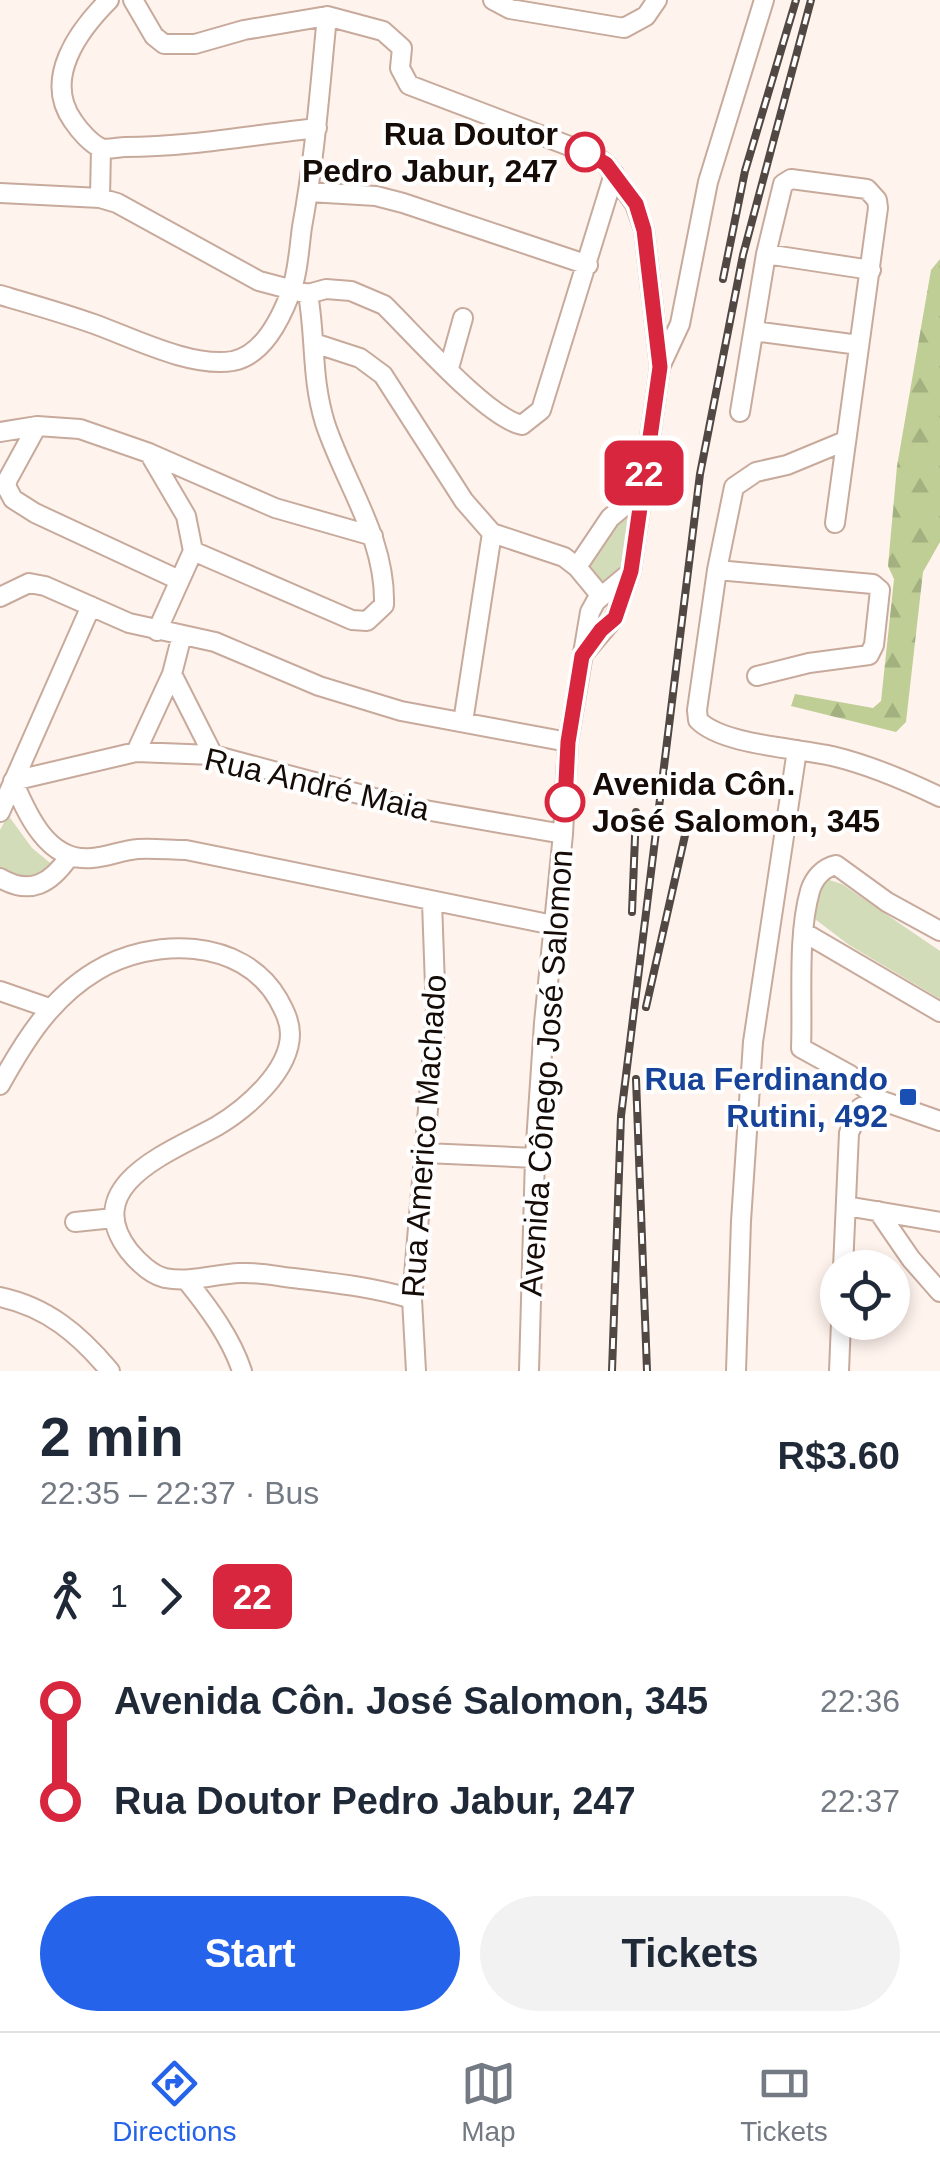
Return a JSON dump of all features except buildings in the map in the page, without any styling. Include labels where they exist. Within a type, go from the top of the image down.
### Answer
[{"type":"street","points":[[109,0],[80,33],[69,54],[61,96],[66,112],[101,148],[317,128]]},
{"type":"street","points":[[132,0],[154,36],[164,44],[177,46],[327,16],[383,31],[402,48],[400,68],[409,85],[593,155],[614,174],[636,204],[644,230],[660,367],[641,492],[610,518],[577,567]]},
{"type":"street","points":[[506,3],[624,28],[646,16],[657,0]]},
{"type":"street","points":[[660,367],[680,324],[708,182],[764,0]]},
{"type":"street","points":[[192,551],[352,620],[367,621],[384,605],[384,584],[373,536],[326,426],[314,381],[314,343],[300,292],[327,16]]},
{"type":"street","points":[[100,198],[101,148]]},
{"type":"street","points":[[0,193],[100,198],[136,212],[259,281],[300,292],[351,291],[384,305],[488,408],[508,422],[522,426],[540,410],[614,174]]},
{"type":"street","points":[[740,412],[780,189],[786,181],[872,192],[878,208],[871,270],[834,522]]},
{"type":"street","points":[[308,192],[376,196],[403,202],[588,265]]},
{"type":"street","points":[[766,254],[871,270]]},
{"type":"street","points":[[0,294],[167,352],[214,362],[249,355],[300,292]]},
{"type":"street","points":[[449,368],[462,318]]},
{"type":"street","points":[[754,331],[859,345]]},
{"type":"street","points":[[314,343],[360,358],[384,375],[464,501],[492,533],[564,557],[608,599]]},
{"type":"street","points":[[0,432],[37,426],[80,429],[149,453],[275,508],[373,536]]},
{"type":"street","points":[[37,426],[8,479],[6,486],[13,499],[35,514],[179,580]]},
{"type":"street","points":[[846,441],[787,465],[756,472],[734,487],[717,570],[696,710],[698,720],[716,733],[834,756],[895,774],[940,797]]},
{"type":"street","points":[[149,453],[186,516],[192,551],[158,631]]},
{"type":"street","name":"Avenida Cônego José Salomon","points":[[529,1371],[535,1158],[568,742],[582,656],[595,624],[615,618],[608,599],[631,571],[641,492]]},
{"type":"street","points":[[463,722],[492,533]]},
{"type":"street","points":[[717,570],[874,584],[880,590],[874,645],[869,654],[757,676]]},
{"type":"street","points":[[0,597],[29,583],[45,586],[129,623],[215,642],[319,686],[401,711],[568,742]]},
{"type":"street","points":[[0,812],[91,606]]},
{"type":"street","points":[[136,752],[172,674],[182,635]]},
{"type":"street","points":[[172,674],[213,755]]},
{"type":"street","points":[[736,1371],[740,1221],[753,1042],[797,750]]},
{"type":"street","name":"Rua André Maia","points":[[12,780],[136,752],[213,755],[408,807],[563,834]]},
{"type":"street","points":[[12,780],[38,829],[59,852],[69,856],[95,858],[137,848],[186,850],[553,925]]},
{"type":"street","points":[[0,878],[36,887],[46,883],[69,856]]},
{"type":"street","points":[[940,931],[887,902],[836,865],[822,872],[810,890],[805,933],[802,1048],[850,1075],[877,1099],[940,1121]]},
{"type":"street","name":"Rua Americo Machado","points":[[416,1371],[412,1299],[436,1014],[432,902]]},
{"type":"street","points":[[805,933],[940,1012]]},
{"type":"street","points":[[0,1084],[49,1008],[95,971],[131,954],[173,947],[218,953],[253,968],[269,984],[287,1014],[290,1036],[284,1058],[246,1105],[137,1172],[122,1188],[114,1218],[130,1252],[160,1277],[188,1280],[244,1273],[356,1285],[412,1299]]},
{"type":"street","points":[[0,991],[49,1008]]},
{"type":"street","points":[[845,1250],[849,1133],[860,1108],[877,1099]]},
{"type":"street","points":[[425,1154],[535,1158]]},
{"type":"street","points":[[846,1206],[940,1222]]},
{"type":"street","points":[[878,1211],[940,1292]]},
{"type":"street","points":[[75,1222],[114,1218]]},
{"type":"street","points":[[188,1280],[228,1339],[242,1371]]},
{"type":"street","points":[[0,1297],[28,1303],[56,1318],[87,1344],[110,1371]]},
{"type":"street","points":[[838,1371],[840,1340]]},
{"type":"green space","points":[[940,259],[940,542],[923,572],[906,722],[896,732],[791,706],[795,694],[873,708],[881,701],[894,579],[888,566],[897,466],[931,270]]},
{"type":"green space","points":[[632,504],[621,573],[607,582],[596,581],[586,569],[586,558]]},
{"type":"green space","points":[[8,815],[32,848],[54,866],[28,877],[0,872],[0,830]]},
{"type":"green space","points":[[823,878],[842,884],[940,951],[940,999],[849,945],[811,916]]},
{"type":"railway","points":[[723,279],[745,171],[796,0]]},
{"type":"railway","points":[[612,1371],[621,1116],[700,474],[743,255],[811,0]]},
{"type":"railway","points":[[632,912],[636,812]]},
{"type":"railway","points":[[646,1007],[688,822]]},
{"type":"railway","points":[[636,1079],[647,1371]]},
{"type":"bus line","name":"22","points":[[565,802],[568,742],[582,656],[615,618],[631,571],[660,367],[644,230],[636,204],[606,164],[585,152]]},
{"type":"place","name":"Rua Doutor Pedro Jabur, 247","points":[[585,152]]},
{"type":"place","name":"Avenida Côn. José Salomon, 345","points":[[565,802]]},
{"type":"place","name":"Rua Ferdinando Rutini, 492","points":[[908,1097]]}]
